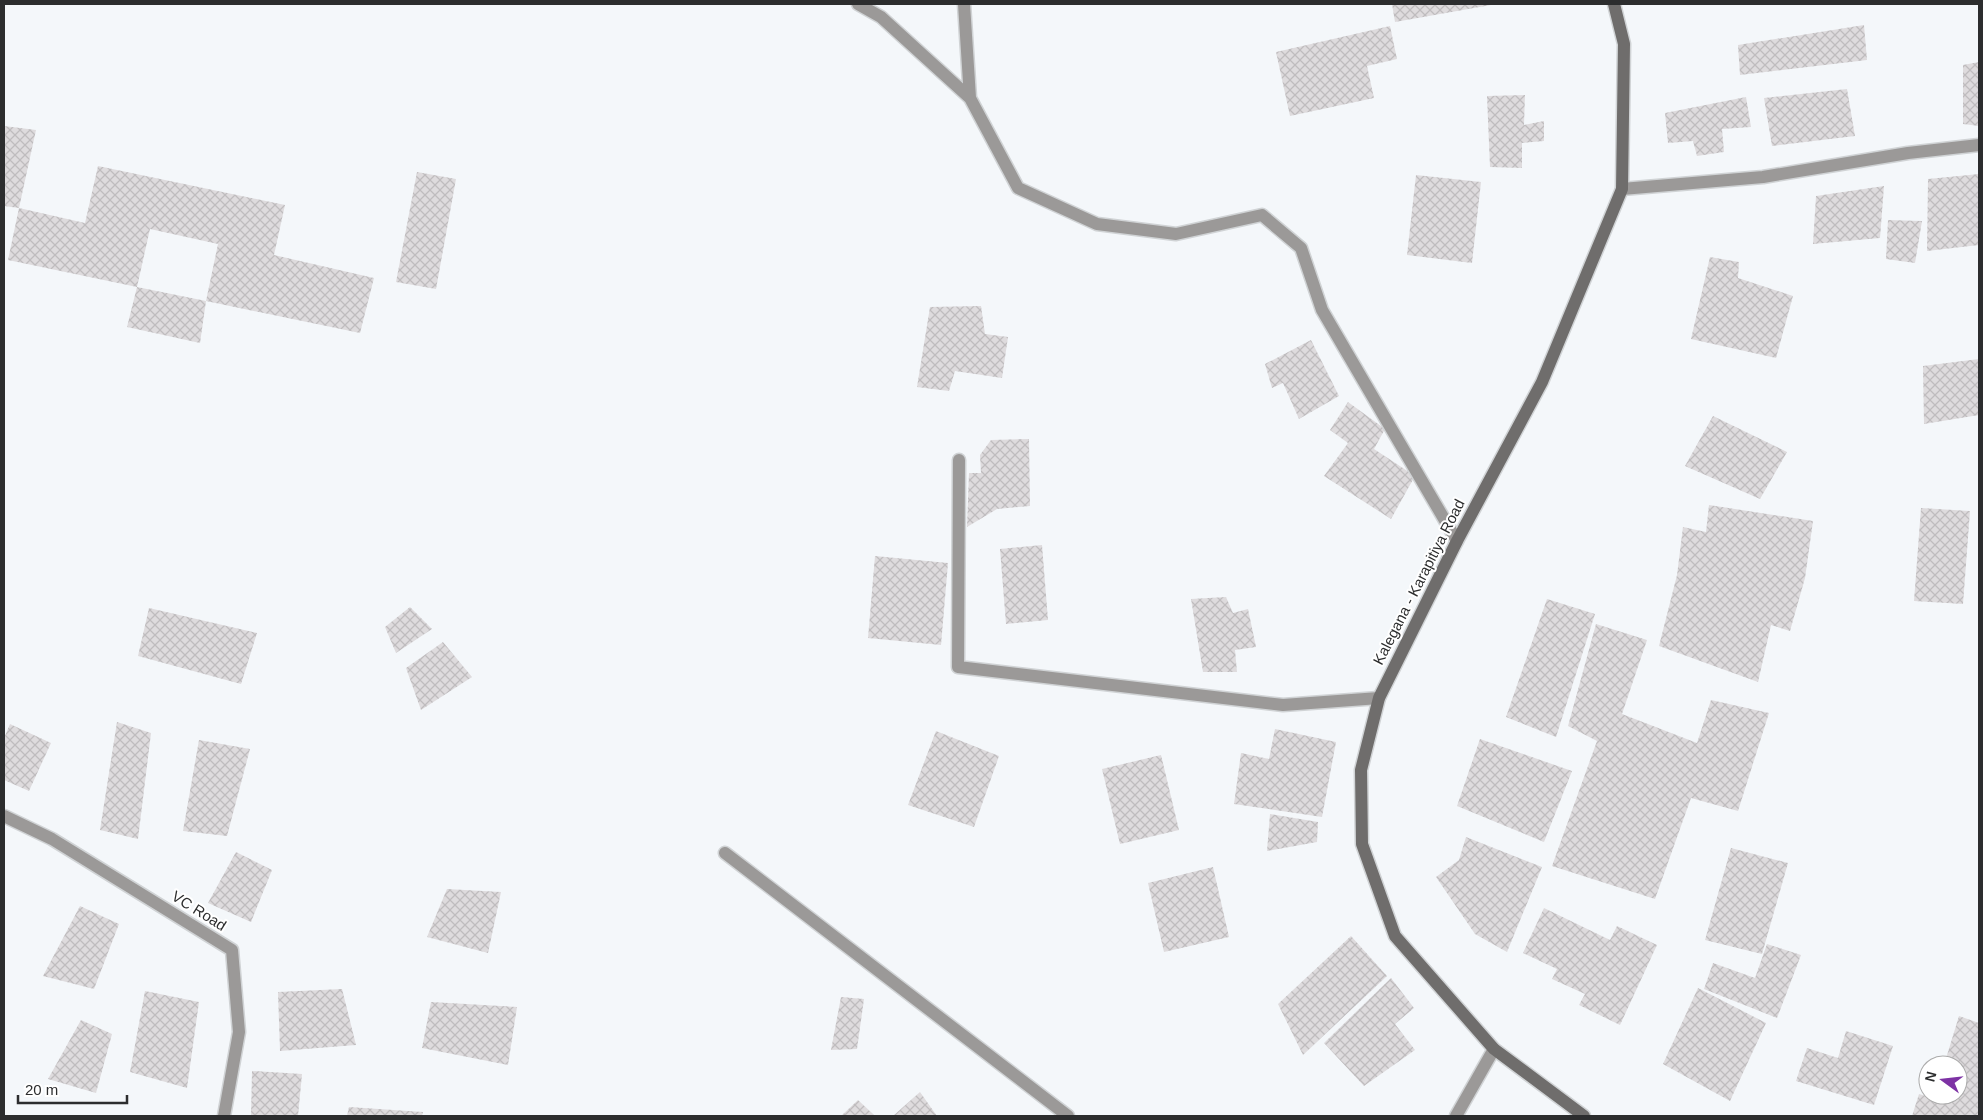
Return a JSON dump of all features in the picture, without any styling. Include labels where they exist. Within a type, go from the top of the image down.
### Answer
[{"type":"main road","name":"Kalegana - Karapitiya Road","points":[[1584,1116],[1494,1049],[1395,936],[1362,844],[1361,770],[1378,698],[1457,541],[1542,382],[1622,189],[1624,44],[1614,4]]},
{"type":"street","points":[[858,4],[881,17],[970,98],[1018,188],[1097,224],[1176,234],[1262,215],[1301,248],[1322,310],[1457,541]]},
{"type":"street","points":[[964,4],[970,98]]},
{"type":"street","points":[[1622,189],[1763,177],[1908,153],[1979,145]]},
{"type":"street","points":[[959,460],[958,667],[1283,705],[1378,698]]},
{"type":"street","name":"VC Road","points":[[4,816],[52,839],[232,950],[239,1032],[224,1116]]},
{"type":"street","points":[[725,853],[1068,1116]]},
{"type":"street","points":[[1456,1116],[1494,1049]]},
{"type":"building","points":[[1392,4],[1491,4],[1491,5],[1395,22]]},
{"type":"building","points":[[1864,25],[1867,60],[1740,75],[1738,45]]},
{"type":"building","points":[[1390,26],[1397,59],[1367,66],[1374,98],[1290,116],[1276,52]]},
{"type":"building","points":[[1979,62],[1979,126],[1963,124],[1963,65]]},
{"type":"building","points":[[1847,89],[1855,136],[1772,146],[1764,98]]},
{"type":"building","points":[[1525,95],[1524,125],[1544,121],[1544,141],[1522,143],[1522,168],[1490,167],[1487,96]]},
{"type":"building","points":[[1746,97],[1751,127],[1722,129],[1724,152],[1697,156],[1693,141],[1668,143],[1665,113]]},
{"type":"building","points":[[4,126],[36,130],[19,208],[4,206]]},
{"type":"building","points":[[98,166],[285,205],[274,255],[374,278],[360,333],[206,301],[218,244],[150,229],[137,287],[8,260],[19,208],[85,223]]},
{"type":"building","points":[[417,172],[456,179],[436,289],[396,282]]},
{"type":"building","points":[[1979,174],[1979,245],[1927,251],[1928,179]]},
{"type":"building","points":[[1416,175],[1481,182],[1472,263],[1407,255]]},
{"type":"building","points":[[1884,186],[1880,238],[1813,244],[1816,196]]},
{"type":"building","points":[[1888,220],[1922,221],[1915,263],[1886,259]]},
{"type":"building","points":[[1710,257],[1739,262],[1738,278],[1793,296],[1776,358],[1691,339]]},
{"type":"building","points":[[137,287],[206,301],[200,343],[127,327]]},
{"type":"building","points":[[981,306],[985,334],[1008,337],[1002,378],[955,371],[949,391],[917,387],[930,307]]},
{"type":"building","points":[[1311,340],[1339,396],[1299,419],[1283,383],[1272,388],[1265,364]]},
{"type":"building","points":[[1979,359],[1979,415],[1924,424],[1923,366]]},
{"type":"building","points":[[1348,402],[1385,429],[1374,449],[1415,476],[1391,519],[1324,476],[1348,443],[1330,430]]},
{"type":"building","points":[[1713,416],[1787,452],[1760,499],[1685,466]]},
{"type":"building","points":[[1029,439],[1030,506],[997,509],[967,527],[969,473],[981,473],[980,455],[991,440]]},
{"type":"building","points":[[1709,505],[1813,521],[1805,578],[1790,631],[1771,625],[1758,682],[1659,646],[1677,575],[1683,527],[1706,532]]},
{"type":"building","points":[[1921,508],[1970,511],[1963,604],[1914,601]]},
{"type":"building","points":[[1042,545],[1048,620],[1006,624],[1000,549]]},
{"type":"building","points":[[875,556],[948,563],[941,645],[868,638]]},
{"type":"building","points":[[1226,597],[1233,613],[1248,609],[1256,647],[1235,650],[1237,672],[1203,672],[1191,599]]},
{"type":"building","points":[[1547,599],[1595,614],[1556,737],[1506,717]]},
{"type":"building","points":[[410,607],[432,629],[396,653],[385,627]]},
{"type":"building","points":[[149,608],[257,633],[241,684],[138,656]]},
{"type":"building","points":[[1596,624],[1647,640],[1622,714],[1697,743],[1711,700],[1769,713],[1738,811],[1691,798],[1655,899],[1552,866],[1597,741],[1568,726]]},
{"type":"building","points":[[443,642],[472,677],[421,710],[406,668]]},
{"type":"building","points":[[117,722],[151,733],[138,839],[100,830]]},
{"type":"building","points":[[10,724],[51,743],[29,791],[4,780],[4,738]]},
{"type":"building","points":[[1275,729],[1336,742],[1322,817],[1234,804],[1241,753],[1269,759]]},
{"type":"building","points":[[936,731],[999,756],[974,827],[908,805]]},
{"type":"building","points":[[1480,739],[1572,771],[1544,842],[1457,806]]},
{"type":"building","points":[[199,740],[250,749],[227,836],[183,831]]},
{"type":"building","points":[[1161,755],[1179,830],[1120,844],[1102,769]]},
{"type":"building","points":[[1270,814],[1318,822],[1317,842],[1267,851]]},
{"type":"building","points":[[1466,837],[1542,867],[1507,952],[1475,934],[1436,877],[1459,860]]},
{"type":"building","points":[[1731,848],[1788,863],[1762,954],[1705,940]]},
{"type":"building","points":[[236,852],[272,870],[251,922],[208,903]]},
{"type":"building","points":[[1213,867],[1229,937],[1164,952],[1148,883]]},
{"type":"building","points":[[447,889],[501,892],[488,953],[427,937]]},
{"type":"building","points":[[80,906],[119,924],[94,989],[43,976]]},
{"type":"building","points":[[1544,908],[1610,940],[1617,926],[1657,945],[1620,1025],[1579,1005],[1585,994],[1552,979],[1557,969],[1523,953]]},
{"type":"building","points":[[1351,936],[1387,976],[1303,1055],[1278,1004]]},
{"type":"building","points":[[1767,944],[1801,955],[1777,1018],[1704,989],[1713,963],[1755,978]]},
{"type":"building","points":[[1391,978],[1414,1008],[1395,1024],[1415,1050],[1364,1086],[1324,1043]]},
{"type":"building","points":[[1698,988],[1766,1023],[1730,1101],[1663,1064]]},
{"type":"building","points":[[342,989],[356,1045],[280,1051],[278,992]]},
{"type":"building","points":[[145,991],[199,1002],[187,1088],[130,1072]]},
{"type":"building","points":[[841,997],[864,999],[857,1049],[831,1050]]},
{"type":"building","points":[[431,1002],[517,1007],[508,1065],[422,1048]]},
{"type":"building","points":[[1959,1016],[1979,1023],[1979,1116],[1912,1116],[1918,1097],[1918,1105],[1968,1105],[1968,1055],[1947,1055]]},
{"type":"building","points":[[81,1020],[112,1034],[96,1093],[48,1079]]},
{"type":"building","points":[[1846,1031],[1893,1046],[1874,1105],[1796,1081],[1807,1048],[1838,1058]]},
{"type":"building","points":[[252,1071],[302,1074],[298,1116],[251,1116]]},
{"type":"building","points":[[920,1092],[937,1116],[893,1116]]},
{"type":"building","points":[[858,1100],[875,1116],[841,1116]]},
{"type":"building","points":[[349,1107],[423,1112],[422,1116],[347,1116]]}]
